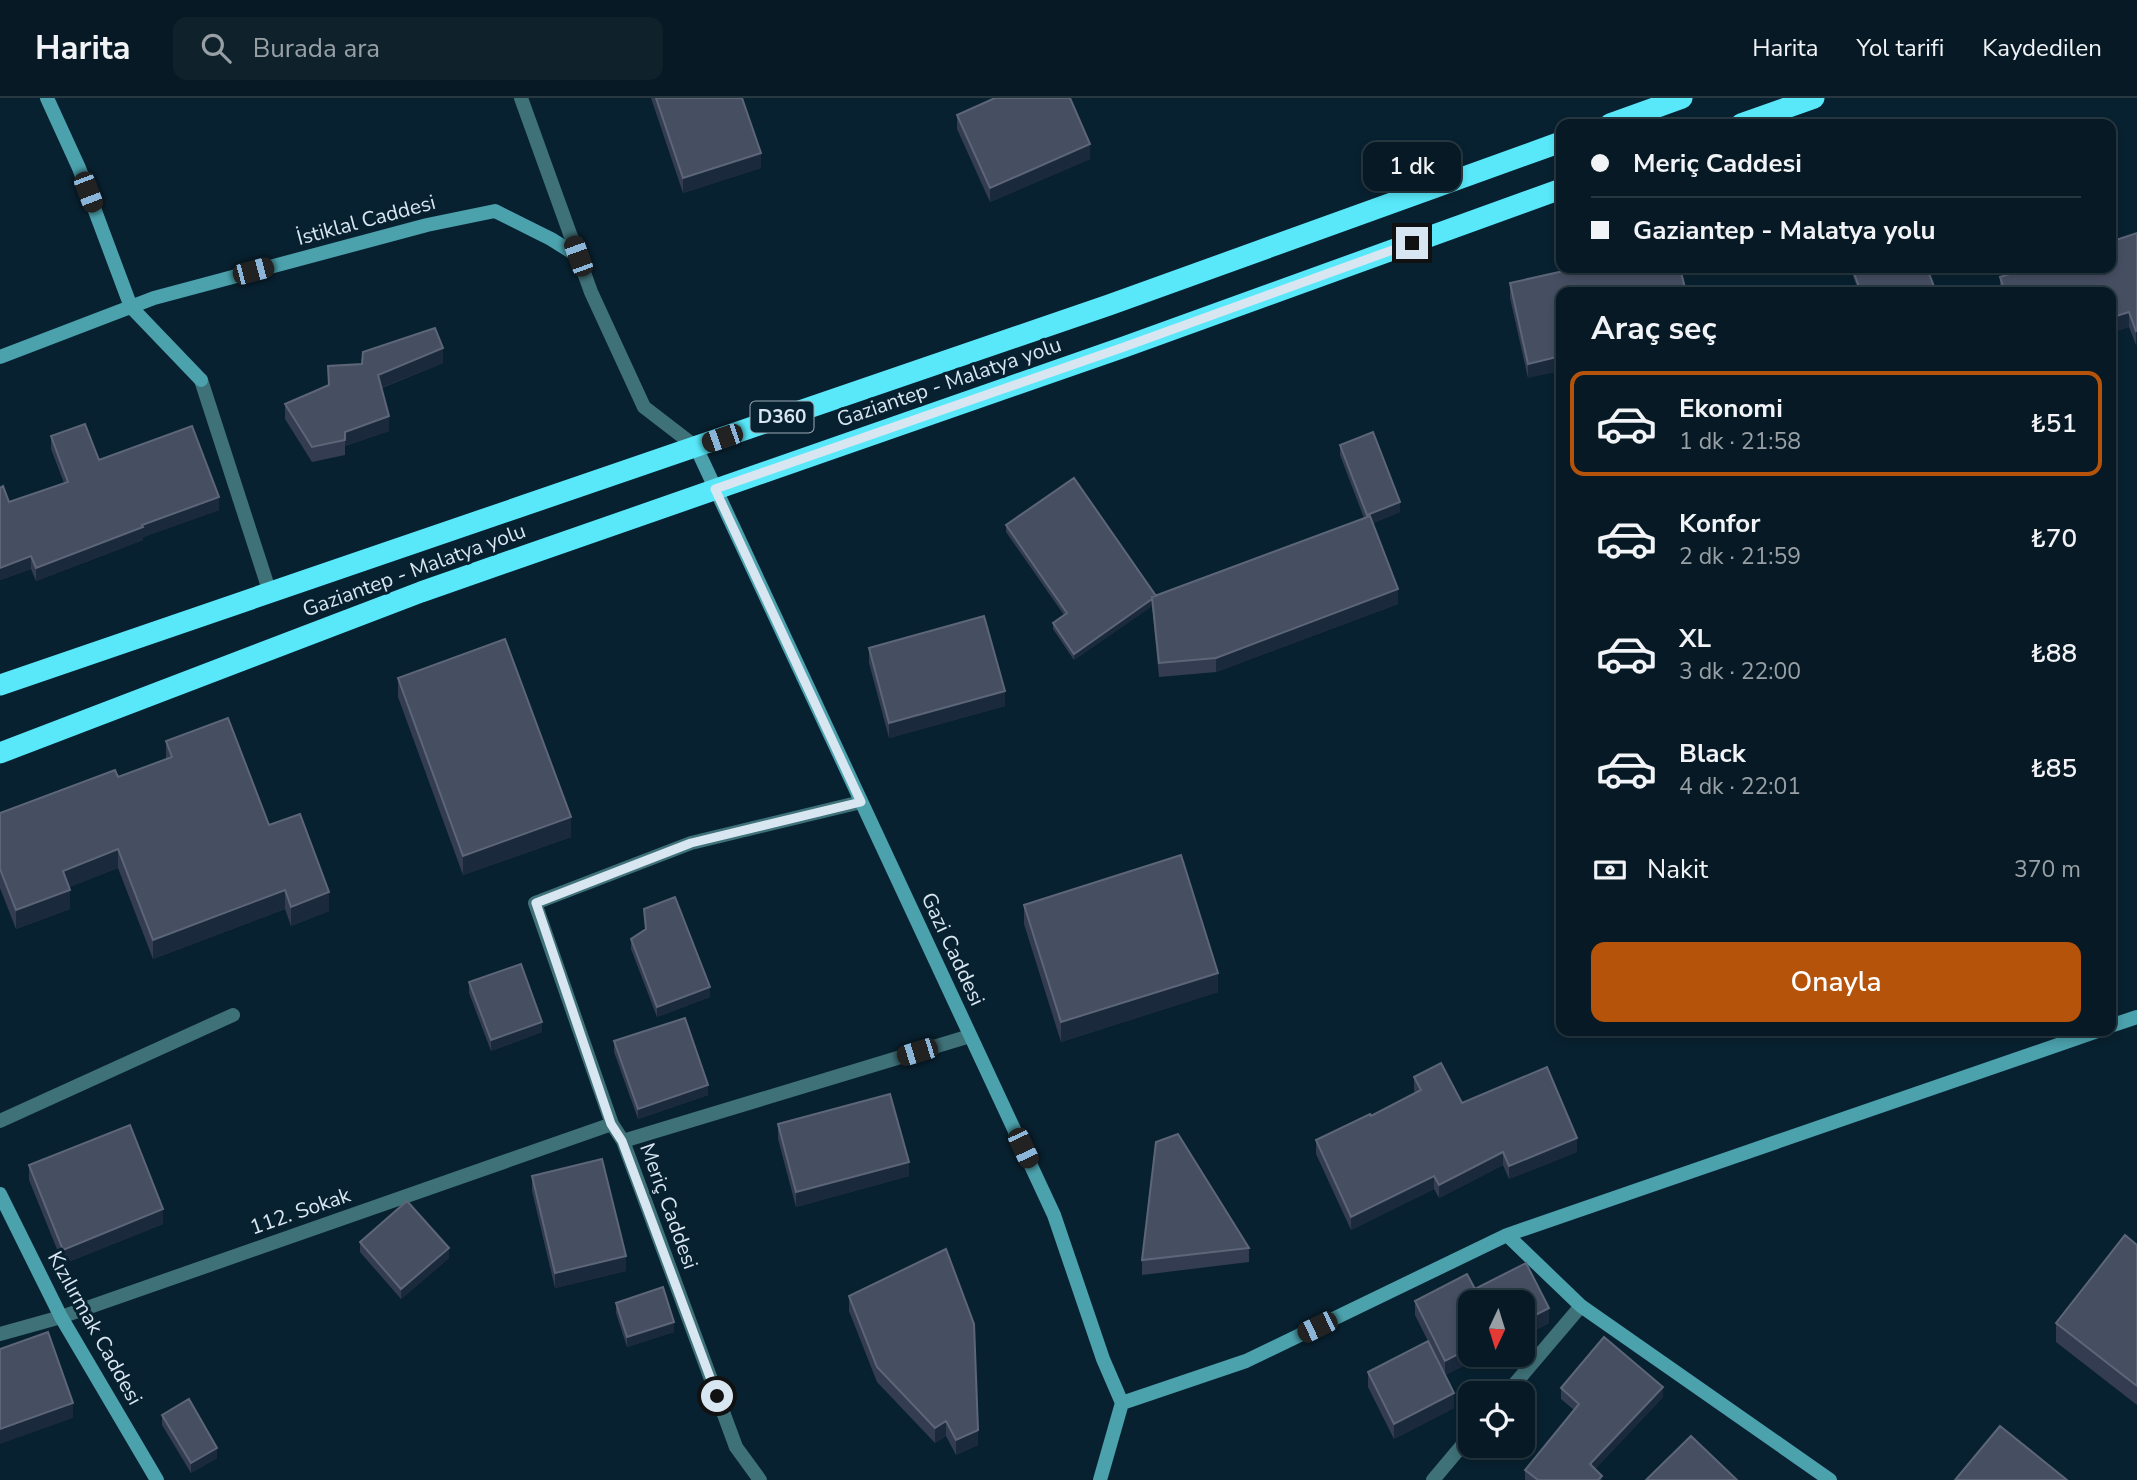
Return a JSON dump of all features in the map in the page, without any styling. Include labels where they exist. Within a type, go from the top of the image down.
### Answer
[{"type":"highway","points":[[1624,119],[1682,98]]},
{"type":"highway","points":[[1755,119],[1814,98]]},
{"type":"highway","name":"Gaziantep - Malatya yolu","points":[[0,685],[1109,305],[1556,144]]},
{"type":"highway","name":"Gaziantep - Malatya yolu","points":[[0,753],[421,592],[1136,343],[1556,191]]},
{"type":"street","points":[[47,98],[79,168],[131,307],[201,380],[270,593]]},
{"type":"street","points":[[521,98],[591,292],[644,407],[696,447]]},
{"type":"street","name":"İstiklal Caddesi","points":[[0,357],[154,298],[427,225],[495,211],[578,256]]},
{"type":"street","name":"Gazi Caddesi","points":[[696,447],[1054,1215],[1103,1359],[1122,1403]]},
{"type":"street","name":"Meriç Caddesi","points":[[760,1480],[736,1447],[622,1141],[611,1124],[536,903],[691,843],[861,802]]},
{"type":"street","points":[[0,1121],[233,1015]]},
{"type":"street","points":[[2116,1024],[2137,1017]]},
{"type":"street","points":[[622,1141],[970,1036]]},
{"type":"street","points":[[1100,1480],[1122,1403],[1246,1361],[1507,1235],[2084,1036]]},
{"type":"street","name":"112. Sokak","points":[[0,1334],[61,1317],[611,1124]]},
{"type":"street","name":"Kızılırmak Caddesi","points":[[0,1194],[61,1317],[157,1480]]},
{"type":"street","points":[[1507,1235],[1581,1306],[1830,1480]]},
{"type":"street","points":[[1517,1381],[1581,1306]]},
{"type":"street","points":[[1433,1480],[1458,1450]]},
{"type":"building","points":[[656,98],[742,98],[761,153],[683,178]]},
{"type":"building","points":[[995,98],[1070,98],[1090,144],[990,188],[957,115]]},
{"type":"building","points":[[2137,233],[2136,331],[2129,312],[2116,316],[2116,287],[2003,287],[2000,277],[2013,273],[2116,273],[2116,240]]},
{"type":"building","points":[[1556,273],[1681,273],[1685,287],[1556,287],[1556,357],[1528,364],[1510,283]]},
{"type":"building","points":[[1854,273],[1929,273],[1934,287],[1859,287]]},
{"type":"building","points":[[435,328],[443,348],[378,375],[389,416],[345,432],[345,440],[312,447],[285,404],[329,385],[328,366],[362,364],[363,352]]},
{"type":"building","points":[[85,424],[99,460],[192,426],[219,497],[36,568],[31,556],[0,568],[0,488],[3,486],[9,502],[68,482],[51,436]]},
{"type":"building","points":[[1373,432],[1400,502],[1367,515],[1340,445]]},
{"type":"building","points":[[1074,478],[1156,596],[1074,654],[1053,623],[1067,613],[1006,525]]},
{"type":"building","points":[[1370,516],[1398,589],[1216,658],[1159,663],[1152,597]]},
{"type":"building","points":[[984,616],[1005,691],[889,723],[869,648]]},
{"type":"building","points":[[505,639],[571,817],[463,856],[398,678]]},
{"type":"building","points":[[228,718],[269,825],[300,814],[329,892],[291,907],[285,890],[153,940],[118,849],[63,871],[70,890],[16,910],[0,869],[0,813],[115,770],[118,777],[172,757],[166,741]]},
{"type":"building","points":[[1181,855],[1218,973],[1061,1022],[1024,905]]},
{"type":"building","points":[[675,897],[710,987],[657,1007],[631,939],[646,929],[644,909]]},
{"type":"building","points":[[521,964],[542,1022],[491,1040],[469,982]]},
{"type":"building","points":[[685,1018],[708,1085],[638,1109],[614,1041]]},
{"type":"building","points":[[1441,1063],[1462,1103],[1547,1067],[1577,1138],[1509,1166],[1503,1152],[1439,1185],[1434,1176],[1351,1217],[1316,1140],[1421,1090],[1414,1077]]},
{"type":"building","points":[[890,1094],[909,1162],[796,1192],[778,1124]]},
{"type":"building","points":[[130,1125],[163,1209],[63,1250],[29,1165]]},
{"type":"building","points":[[1178,1134],[1249,1248],[1142,1260],[1156,1142]]},
{"type":"building","points":[[602,1159],[626,1256],[555,1273],[532,1176]]},
{"type":"building","points":[[407,1201],[449,1248],[401,1289],[360,1242]]},
{"type":"building","points":[[2125,1235],[2137,1245],[2137,1386],[2056,1323]]},
{"type":"building","points":[[946,1249],[974,1324],[978,1430],[956,1440],[946,1421],[935,1428],[877,1367],[849,1296]]},
{"type":"building","points":[[1526,1263],[1549,1308],[1535,1315],[1535,1290],[1458,1290],[1458,1354],[1445,1361],[1415,1301],[1467,1274],[1475,1289]]},
{"type":"building","points":[[663,1287],[674,1322],[627,1337],[616,1303]]},
{"type":"building","points":[[48,1332],[73,1403],[0,1429],[0,1349]]},
{"type":"building","points":[[1604,1337],[1663,1387],[1590,1464],[1602,1476],[1598,1480],[1538,1480],[1525,1470],[1579,1404],[1561,1388]]},
{"type":"building","points":[[1428,1341],[1454,1393],[1394,1424],[1368,1372]]},
{"type":"building","points":[[189,1399],[217,1448],[191,1463],[162,1415]]},
{"type":"building","points":[[2000,1426],[2067,1480],[1955,1480]]},
{"type":"building","points":[[1691,1436],[1737,1480],[1646,1480]]},
{"type":"route","points":[[717,1396],[622,1141],[611,1124],[536,903],[691,843],[861,802],[715,489],[1124,347],[1412,243]]}]
